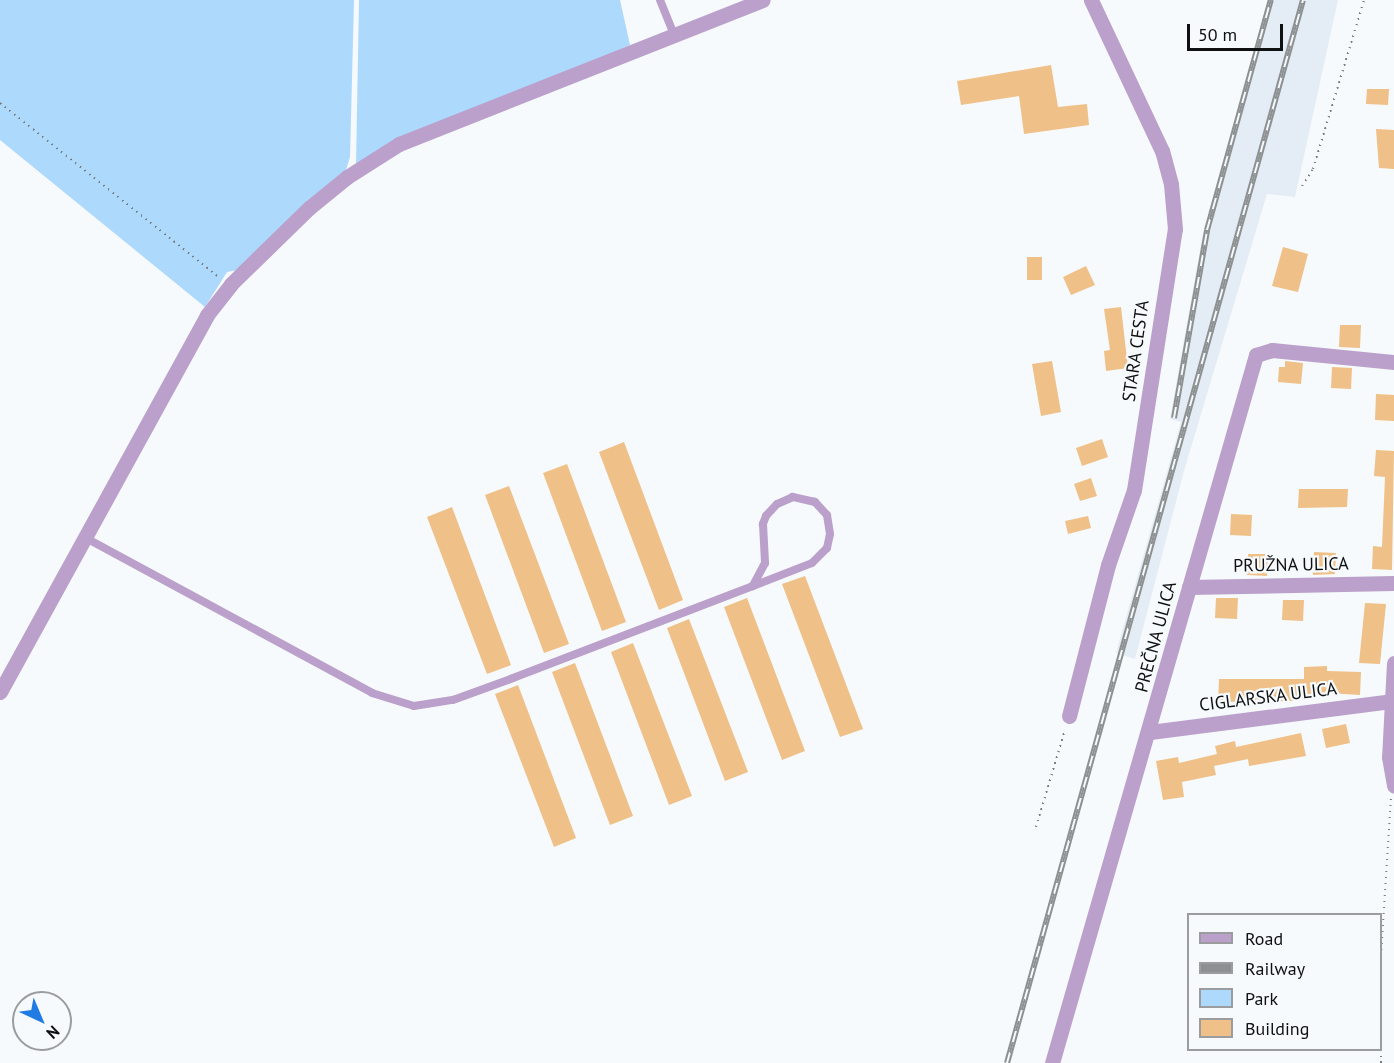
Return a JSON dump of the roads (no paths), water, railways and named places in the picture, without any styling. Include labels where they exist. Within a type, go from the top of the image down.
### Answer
[{"type":"street","points":[[0,692],[156,401],[207,315],[229,286],[309,208],[347,177],[399,144],[674,33],[763,0]]},
{"type":"street","name":"STARA CESTA","points":[[1069,716],[1108,565],[1134,490],[1175,229],[1172,184],[1162,151],[1091,0]]},
{"type":"street","name":"PREČNA ULICA","points":[[1052,1063],[1150,732],[1189,586],[1257,355],[1272,350],[1394,362]]},
{"type":"street","name":"PRUŽNA ULICA","points":[[1189,586],[1394,583]]},
{"type":"street","points":[[1393,786],[1390,701],[1394,673]]},
{"type":"street","name":"CIGLARSKA ULICA","points":[[1150,732],[1390,701]]},
{"type":"lane","points":[[660,0],[674,33]]},
{"type":"lane","points":[[84,537],[372,693],[414,706],[453,700],[753,586],[821,556],[829,542],[830,524],[815,502],[793,497],[771,509],[763,524],[765,563],[753,586]]},
{"type":"railway","points":[[1174,418],[1207,230],[1271,0]]},
{"type":"railway","points":[[1007,1063],[1303,0]]}]
